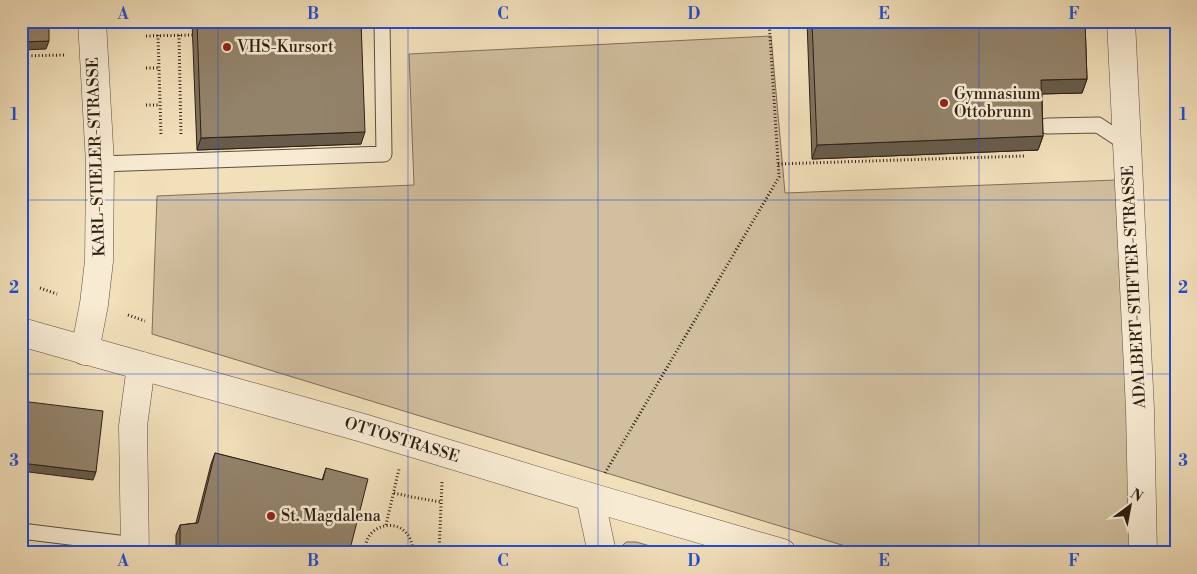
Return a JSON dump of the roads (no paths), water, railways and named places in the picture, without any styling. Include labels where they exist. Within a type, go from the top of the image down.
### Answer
[{"type":"street","name":"KARL-STIELER-STRASSE","points":[[85,351],[94,304],[99,261],[100,164],[92,21]]},
{"type":"street","name":"ADALBERT-STIFTER-STRASSE","points":[[1121,21],[1140,409],[1143,553]]},
{"type":"street","name":"OTTOSTRASSE","points":[[21,332],[363,428],[782,553]]},
{"type":"street","points":[[135,549],[133,426],[140,366]]},
{"type":"street","points":[[590,497],[602,553]]},
{"type":"lane","points":[[100,164],[384,154],[382,21]]},
{"type":"lane","points":[[1047,126],[1098,125],[1127,144]]},
{"type":"lane","points":[[21,531],[135,549]]},
{"type":"place","name":"VHS-Kursort","points":[[227,47]]},
{"type":"place","name":"Gymnasium Ottobrunn","points":[[944,103]]},
{"type":"place","name":"St. Magdalena","points":[[271,516]]}]
